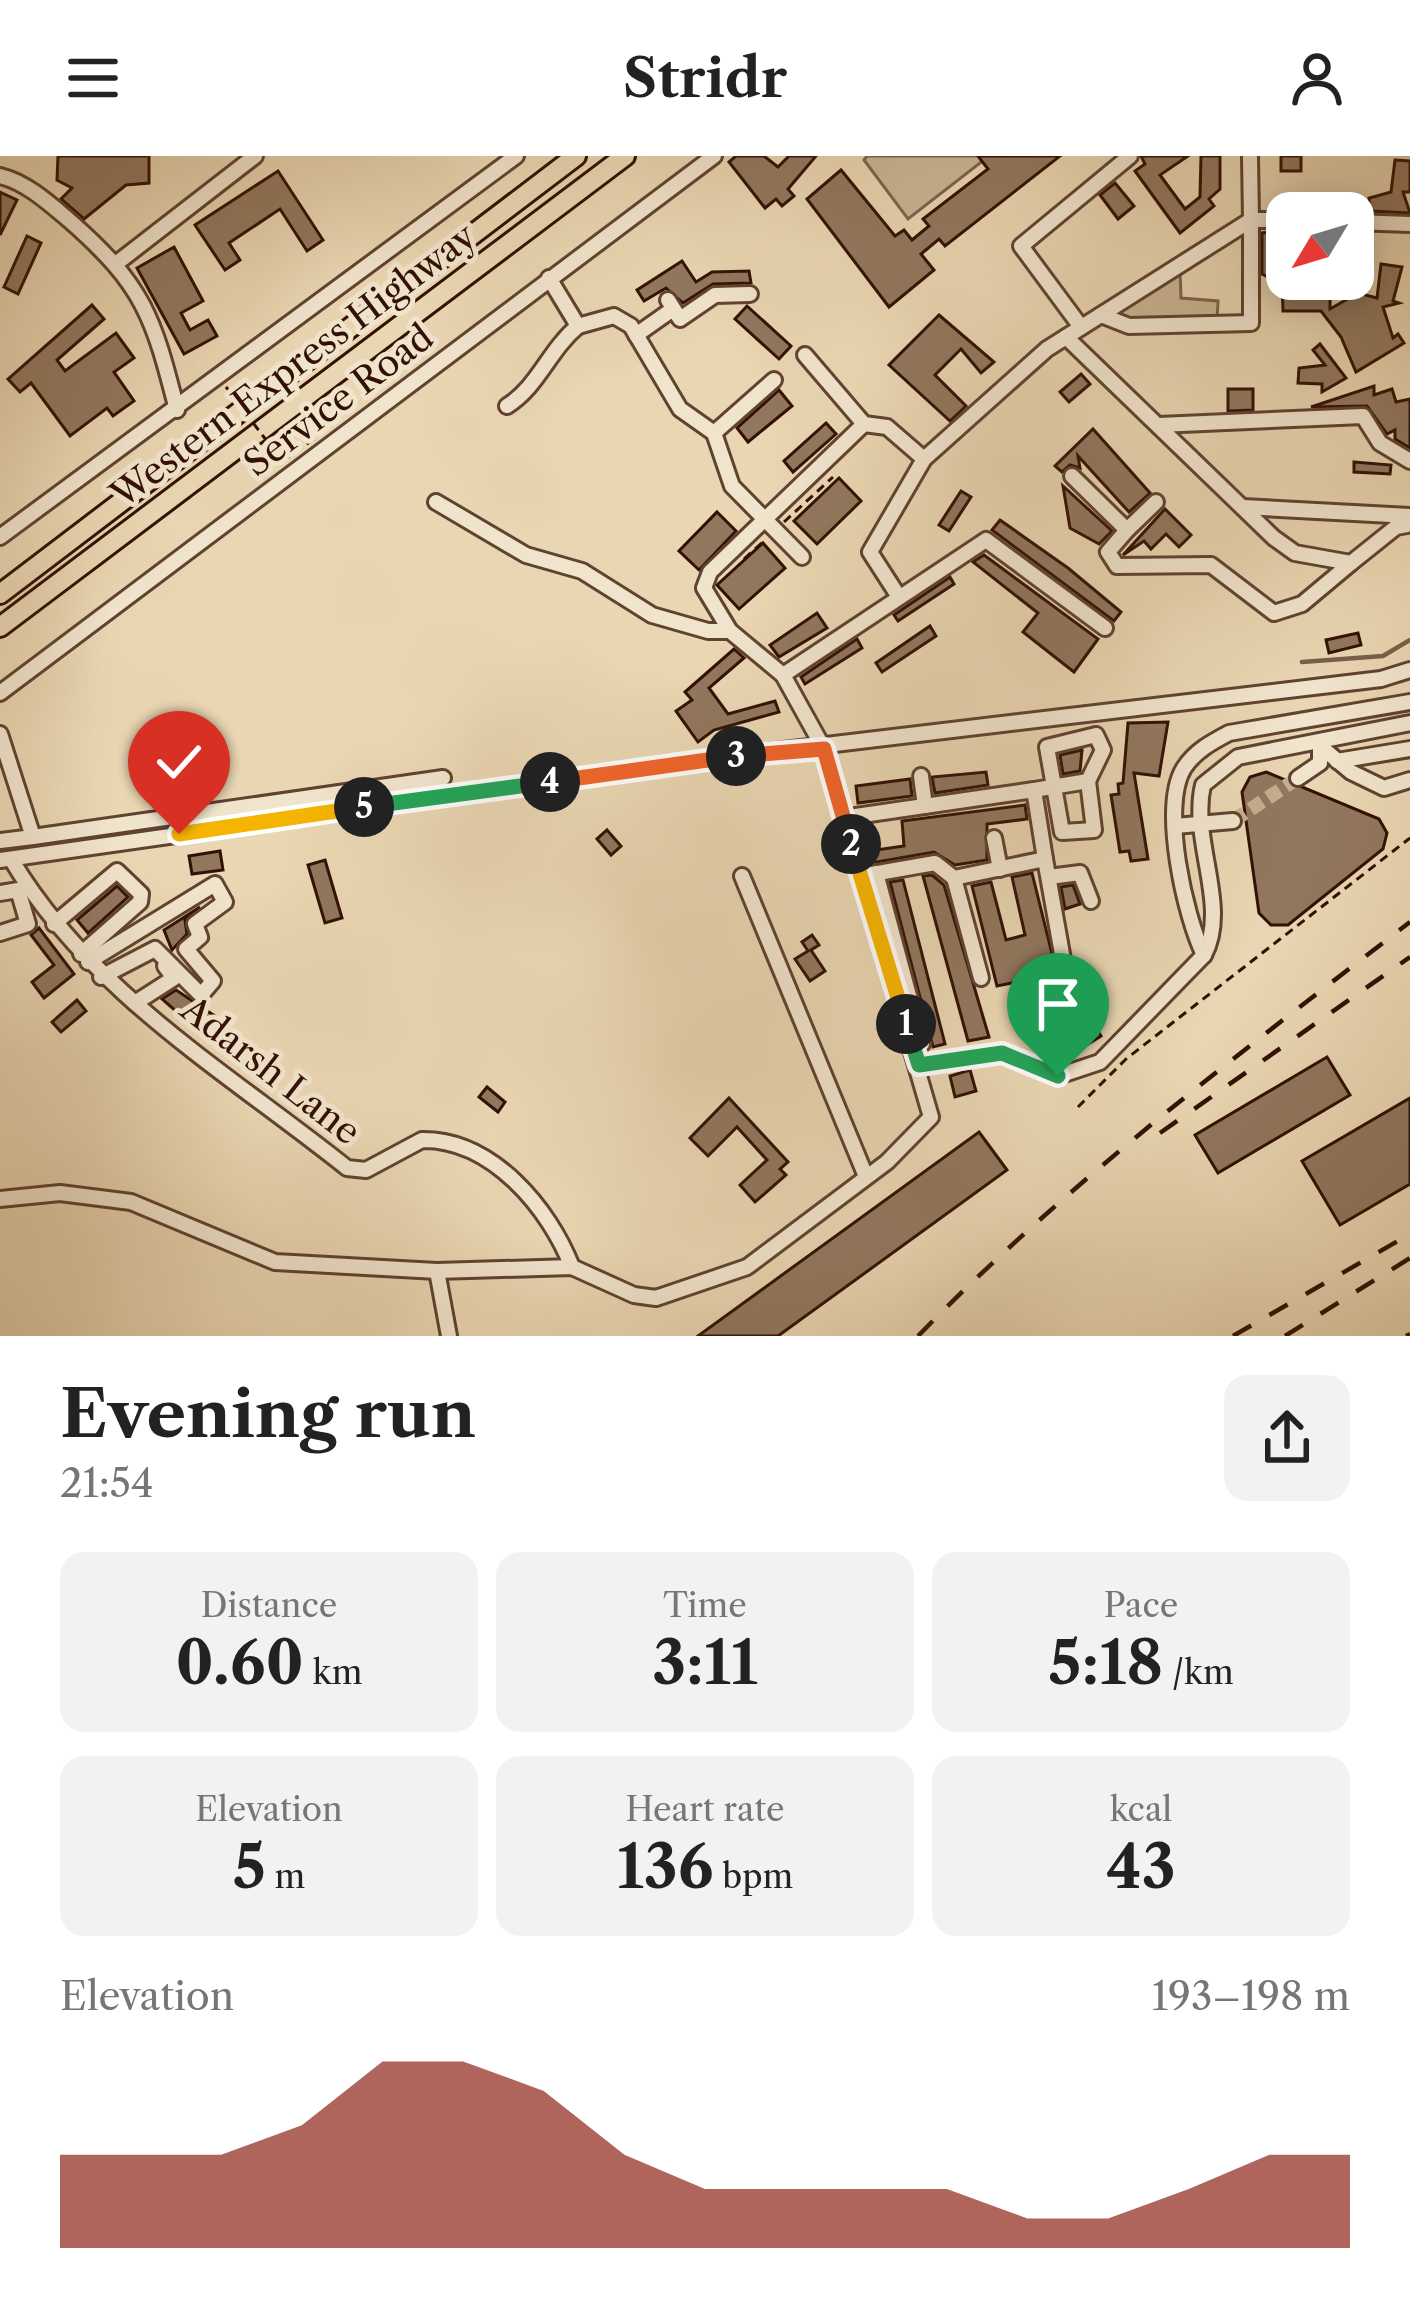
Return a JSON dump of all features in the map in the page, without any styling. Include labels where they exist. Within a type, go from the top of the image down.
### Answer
[{"type":"highway","name":"Western Express Highway","points":[[0,594],[576,156]]},
{"type":"highway","name":"Western Express Highway","points":[[0,627],[625,156]]},
{"type":"street","points":[[117,263],[255,156]]},
{"type":"street","points":[[0,537],[516,156]]},
{"type":"street","name":"Service Road","points":[[0,693],[714,156]]},
{"type":"street","points":[[1081,328],[1022,246],[1130,156]]},
{"type":"street","points":[[1101,315],[1129,326],[1252,323],[1250,156]]},
{"type":"street","points":[[0,176],[48,203],[117,263],[157,329],[177,410]]},
{"type":"street","points":[[899,597],[870,552],[924,459],[1066,337],[1251,220],[1266,220]]},
{"type":"street","points":[[1374,223],[1410,224]]},
{"type":"street","points":[[549,278],[578,326]]},
{"type":"street","points":[[636,335],[670,304],[680,319],[715,296],[750,294]]},
{"type":"street","points":[[507,406],[524,396],[556,347],[578,326],[614,316],[636,335],[680,409],[714,433],[732,486],[802,557]]},
{"type":"street","points":[[1066,337],[1295,553],[1351,563]]},
{"type":"street","points":[[805,355],[864,424],[887,427],[924,459]]},
{"type":"street","points":[[714,433],[774,380]]},
{"type":"street","points":[[1159,425],[1363,416],[1380,443],[1410,461]]},
{"type":"street","points":[[0,1199],[60,1193],[131,1202],[275,1262],[437,1271],[572,1267],[634,1295],[683,1293],[747,1267],[886,1162],[929,1122],[921,1057],[868,875],[842,818],[824,749],[784,674],[730,631],[704,588],[710,572],[864,424]]},
{"type":"street","points":[[1072,476],[1127,530]]},
{"type":"street","points":[[436,502],[526,555],[582,571],[652,615],[695,629],[730,631]]},
{"type":"street","points":[[1156,502],[1108,552],[1117,566],[1211,566],[1274,613],[1302,604],[1396,527],[1407,525],[1410,516],[1243,507]]},
{"type":"street","points":[[784,674],[986,539],[1105,628]]},
{"type":"street","points":[[6,859],[742,755],[824,749],[1381,679],[1410,670]]},
{"type":"street","points":[[1204,956],[1189,920],[1175,826],[1174,794],[1184,768],[1204,746],[1229,733],[1410,702]]},
{"type":"street","points":[[921,1057],[1002,1053],[1058,1076],[1084,1071],[1114,1050],[1204,956],[1216,934],[1198,824],[1203,785],[1217,770],[1238,757],[1320,744],[1410,722]]},
{"type":"street","points":[[0,734],[33,837]]},
{"type":"street","points":[[1096,735],[1103,750],[1088,781],[1094,830],[1062,832],[1049,744],[1096,735]]},
{"type":"street","points":[[1320,744],[1337,761],[1384,788],[1410,780]]},
{"type":"street","points":[[1298,778],[1320,764],[1320,744]]},
{"type":"street","points":[[1337,761],[1410,749]]},
{"type":"street","points":[[921,776],[925,806]]},
{"type":"street","points":[[0,841],[443,778]]},
{"type":"street","points":[[842,818],[1088,781]]},
{"type":"street","points":[[1034,790],[1064,964]]},
{"type":"street","points":[[1175,826],[1233,821]]},
{"type":"street","points":[[994,838],[1000,869]]},
{"type":"street","name":"Adarsh Lane","points":[[6,859],[54,925],[104,980],[347,1168],[366,1170],[430,1139],[496,1166],[538,1204],[572,1267]]},
{"type":"street","points":[[955,878],[1046,859]]},
{"type":"street","points":[[868,875],[935,863],[955,878],[981,978]]},
{"type":"street","points":[[54,925],[117,871],[141,894],[140,902],[84,958]]},
{"type":"street","points":[[1048,877],[1080,873],[1091,901]]},
{"type":"street","points":[[742,876],[866,1174]]},
{"type":"street","points":[[84,958],[215,884],[225,902],[195,924],[200,938],[186,947],[213,979],[207,990],[195,994],[154,949],[104,980]]},
{"type":"street","points":[[0,893],[18,890],[27,927],[0,933]]},
{"type":"street","points":[[26,919],[43,911]]},
{"type":"street","points":[[104,980],[155,954],[174,978],[135,1003]]},
{"type":"street","points":[[437,1271],[449,1336]]},
{"type":"path","points":[[226,387],[282,461],[312,438]]},
{"type":"path","points":[[1078,1108],[1126,1059],[1410,838]]},
{"type":"path","points":[[1172,1009],[1178,1018]]},
{"type":"shaded area","points":[[867,156],[989,156],[908,219],[864,160]]},
{"type":"shaded area","points":[[1180,269],[1181,298],[1218,301],[1217,321],[1130,322],[1112,313]]},
{"type":"building","points":[[58,156],[149,156],[149,183],[126,185],[84,219],[61,199],[72,188],[57,180]]},
{"type":"building","points":[[736,156],[764,156],[778,167],[789,156],[816,156],[788,189],[794,196],[782,206],[776,199],[765,208],[729,162]]},
{"type":"building","points":[[978,156],[1060,156],[945,246],[939,239],[921,254],[934,270],[889,307],[807,199],[841,170],[895,236],[904,230],[912,240],[929,226],[923,219],[988,169]]},
{"type":"building","points":[[1141,156],[1188,156],[1160,175],[1185,209],[1200,197],[1201,156],[1220,156],[1220,189],[1209,199],[1214,206],[1180,233],[1135,171],[1145,164]]},
{"type":"building","points":[[1281,156],[1301,156],[1301,171],[1281,171]]},
{"type":"building","points":[[1395,160],[1410,161],[1410,192],[1403,192],[1410,213],[1374,211],[1374,197],[1391,192]]},
{"type":"building","points":[[278,171],[323,240],[307,251],[280,209],[229,243],[240,260],[225,270],[195,225]]},
{"type":"building","points":[[1115,183],[1134,206],[1118,219],[1100,195]]},
{"type":"building","points":[[0,192],[17,200],[0,235]]},
{"type":"building","points":[[1262,233],[1266,233],[1266,276],[1262,274]]},
{"type":"building","points":[[27,236],[41,243],[18,294],[4,287]]},
{"type":"building","points":[[174,247],[203,301],[181,313],[190,330],[208,320],[217,336],[184,354],[137,268]]},
{"type":"building","points":[[682,261],[696,282],[712,272],[749,271],[751,283],[713,284],[683,303],[666,288],[644,301],[637,290]]},
{"type":"building","points":[[1381,264],[1402,267],[1393,301],[1399,303],[1383,307],[1393,338],[1398,334],[1404,343],[1356,372],[1341,337],[1321,311],[1283,311],[1283,300],[1330,300],[1330,309],[1346,300],[1377,298]]},
{"type":"building","points":[[92,305],[104,319],[57,360],[65,371],[116,333],[134,358],[114,372],[134,401],[113,416],[107,408],[70,436],[31,383],[20,392],[8,379]]},
{"type":"building","points":[[747,306],[791,346],[779,359],[735,319]]},
{"type":"building","points":[[939,315],[994,362],[981,373],[961,349],[935,375],[966,406],[950,421],[889,365]]},
{"type":"building","points":[[1320,344],[1346,378],[1322,392],[1322,384],[1298,383],[1299,368],[1325,365],[1313,350]]},
{"type":"building","points":[[1081,374],[1090,384],[1069,402],[1060,392]]},
{"type":"building","points":[[1374,386],[1374,395],[1392,389],[1396,402],[1410,399],[1410,448],[1395,439],[1395,430],[1387,434],[1367,406],[1311,407]]},
{"type":"building","points":[[1228,389],[1253,389],[1253,410],[1228,411]]},
{"type":"building","points":[[779,390],[792,406],[748,442],[737,428]]},
{"type":"building","points":[[826,423],[836,434],[793,472],[784,461]]},
{"type":"building","points":[[1093,429],[1150,493],[1129,512],[1078,456],[1080,468],[1070,465],[1062,472],[1055,466]]},
{"type":"building","points":[[1354,462],[1391,465],[1390,474],[1354,472]]},
{"type":"building","points":[[839,478],[861,501],[817,544],[794,521]]},
{"type":"building","points":[[1063,486],[1112,531],[1099,544],[1070,528]]},
{"type":"building","points":[[961,491],[971,497],[949,531],[939,525]]},
{"type":"building","points":[[1165,509],[1191,535],[1179,547],[1166,534],[1151,549],[1144,541],[1123,555]]},
{"type":"building","points":[[717,512],[736,531],[699,570],[679,551]]},
{"type":"building","points":[[1000,520],[1121,612],[1114,621],[992,530]]},
{"type":"building","points":[[763,543],[785,568],[739,609],[717,585]]},
{"type":"building","points":[[984,555],[1098,639],[1074,672],[1023,632],[1038,613],[973,562]]},
{"type":"building","points":[[950,577],[954,584],[898,621],[894,615]]},
{"type":"building","points":[[817,613],[827,628],[779,657],[770,645]]},
{"type":"building","points":[[930,626],[936,636],[882,672],[876,663]]},
{"type":"building","points":[[1358,633],[1361,645],[1329,653],[1326,640]]},
{"type":"building","points":[[857,639],[862,648],[805,684],[801,677]]},
{"type":"building","points":[[734,649],[744,658],[709,688],[728,714],[775,701],[779,712],[714,730],[698,742],[676,711],[692,700],[685,692]]},
{"type":"building","points":[[1168,722],[1159,776],[1134,773],[1148,859],[1131,861],[1129,851],[1120,852],[1111,795],[1119,794],[1118,784],[1123,783],[1128,723]]},
{"type":"building","points":[[1082,750],[1080,771],[1063,774],[1060,755]]},
{"type":"building","points":[[986,772],[988,785],[935,793],[932,777]]},
{"type":"building","points":[[1266,772],[1379,819],[1387,833],[1383,849],[1288,925],[1271,925],[1259,913],[1242,792],[1250,777]]},
{"type":"building","points":[[910,779],[912,796],[858,803],[856,786]]},
{"type":"building","points":[[1025,805],[1027,819],[987,824],[987,860],[955,865],[934,852],[871,863],[869,851],[904,846],[902,821]]},
{"type":"building","points":[[607,830],[621,846],[611,855],[597,839]]},
{"type":"building","points":[[220,851],[223,870],[192,874],[189,856]]},
{"type":"building","points":[[325,860],[342,918],[325,923],[308,865]]},
{"type":"building","points":[[1032,873],[1057,974],[997,986],[972,886],[991,882],[1006,940],[1025,935],[1012,877]]},
{"type":"building","points":[[932,875],[944,885],[989,1037],[968,1041],[923,876]]},
{"type":"building","points":[[903,880],[945,1044],[933,1047],[890,882]]},
{"type":"building","points":[[1073,885],[1080,904],[1065,909],[1061,887]]},
{"type":"building","points":[[117,886],[128,897],[88,933],[77,920]]},
{"type":"building","points":[[200,907],[185,920],[187,934],[172,950],[164,930]]},
{"type":"building","points":[[39,928],[74,974],[44,998],[32,982],[54,965],[31,935]]},
{"type":"building","points":[[812,935],[819,945],[811,950],[825,971],[810,981],[795,959],[808,951],[802,942]]},
{"type":"building","points":[[176,990],[215,1016],[201,1033],[162,999]]},
{"type":"building","points":[[77,1000],[86,1011],[61,1032],[52,1022]]},
{"type":"building","points":[[1091,1020],[1101,1036],[1059,1062],[1049,1047]]},
{"type":"building","points":[[1327,1057],[1350,1095],[1218,1173],[1195,1135]]},
{"type":"building","points":[[970,1070],[976,1091],[955,1097],[950,1076]]},
{"type":"building","points":[[487,1087],[505,1102],[498,1112],[479,1097]]},
{"type":"building","points":[[729,1098],[788,1162],[780,1169],[786,1175],[755,1202],[740,1185],[767,1160],[737,1127],[708,1156],[690,1138]]},
{"type":"building","points":[[1410,1098],[1410,1184],[1340,1225],[1302,1161]]},
{"type":"building","points":[[979,1132],[1007,1170],[778,1336],[698,1336]]},
{"type":"waterway","points":[[1302,662],[1383,656],[1410,640]]},
{"type":"tunnel","points":[[1233,821],[1298,778]]},
{"type":"railway","points":[[918,1336],[1095,1172],[1410,922]]},
{"type":"railway","points":[[1160,1133],[1410,957]]},
{"type":"railway","points":[[1233,1336],[1410,1234]]},
{"type":"railway","points":[[1285,1336],[1410,1258]]},
{"type":"railway","points":[[1406,1336],[1410,1334]]},
{"type":"route","points":[[179,834],[742,755],[824,749],[919,1065],[1002,1053],[1058,1076]]}]
